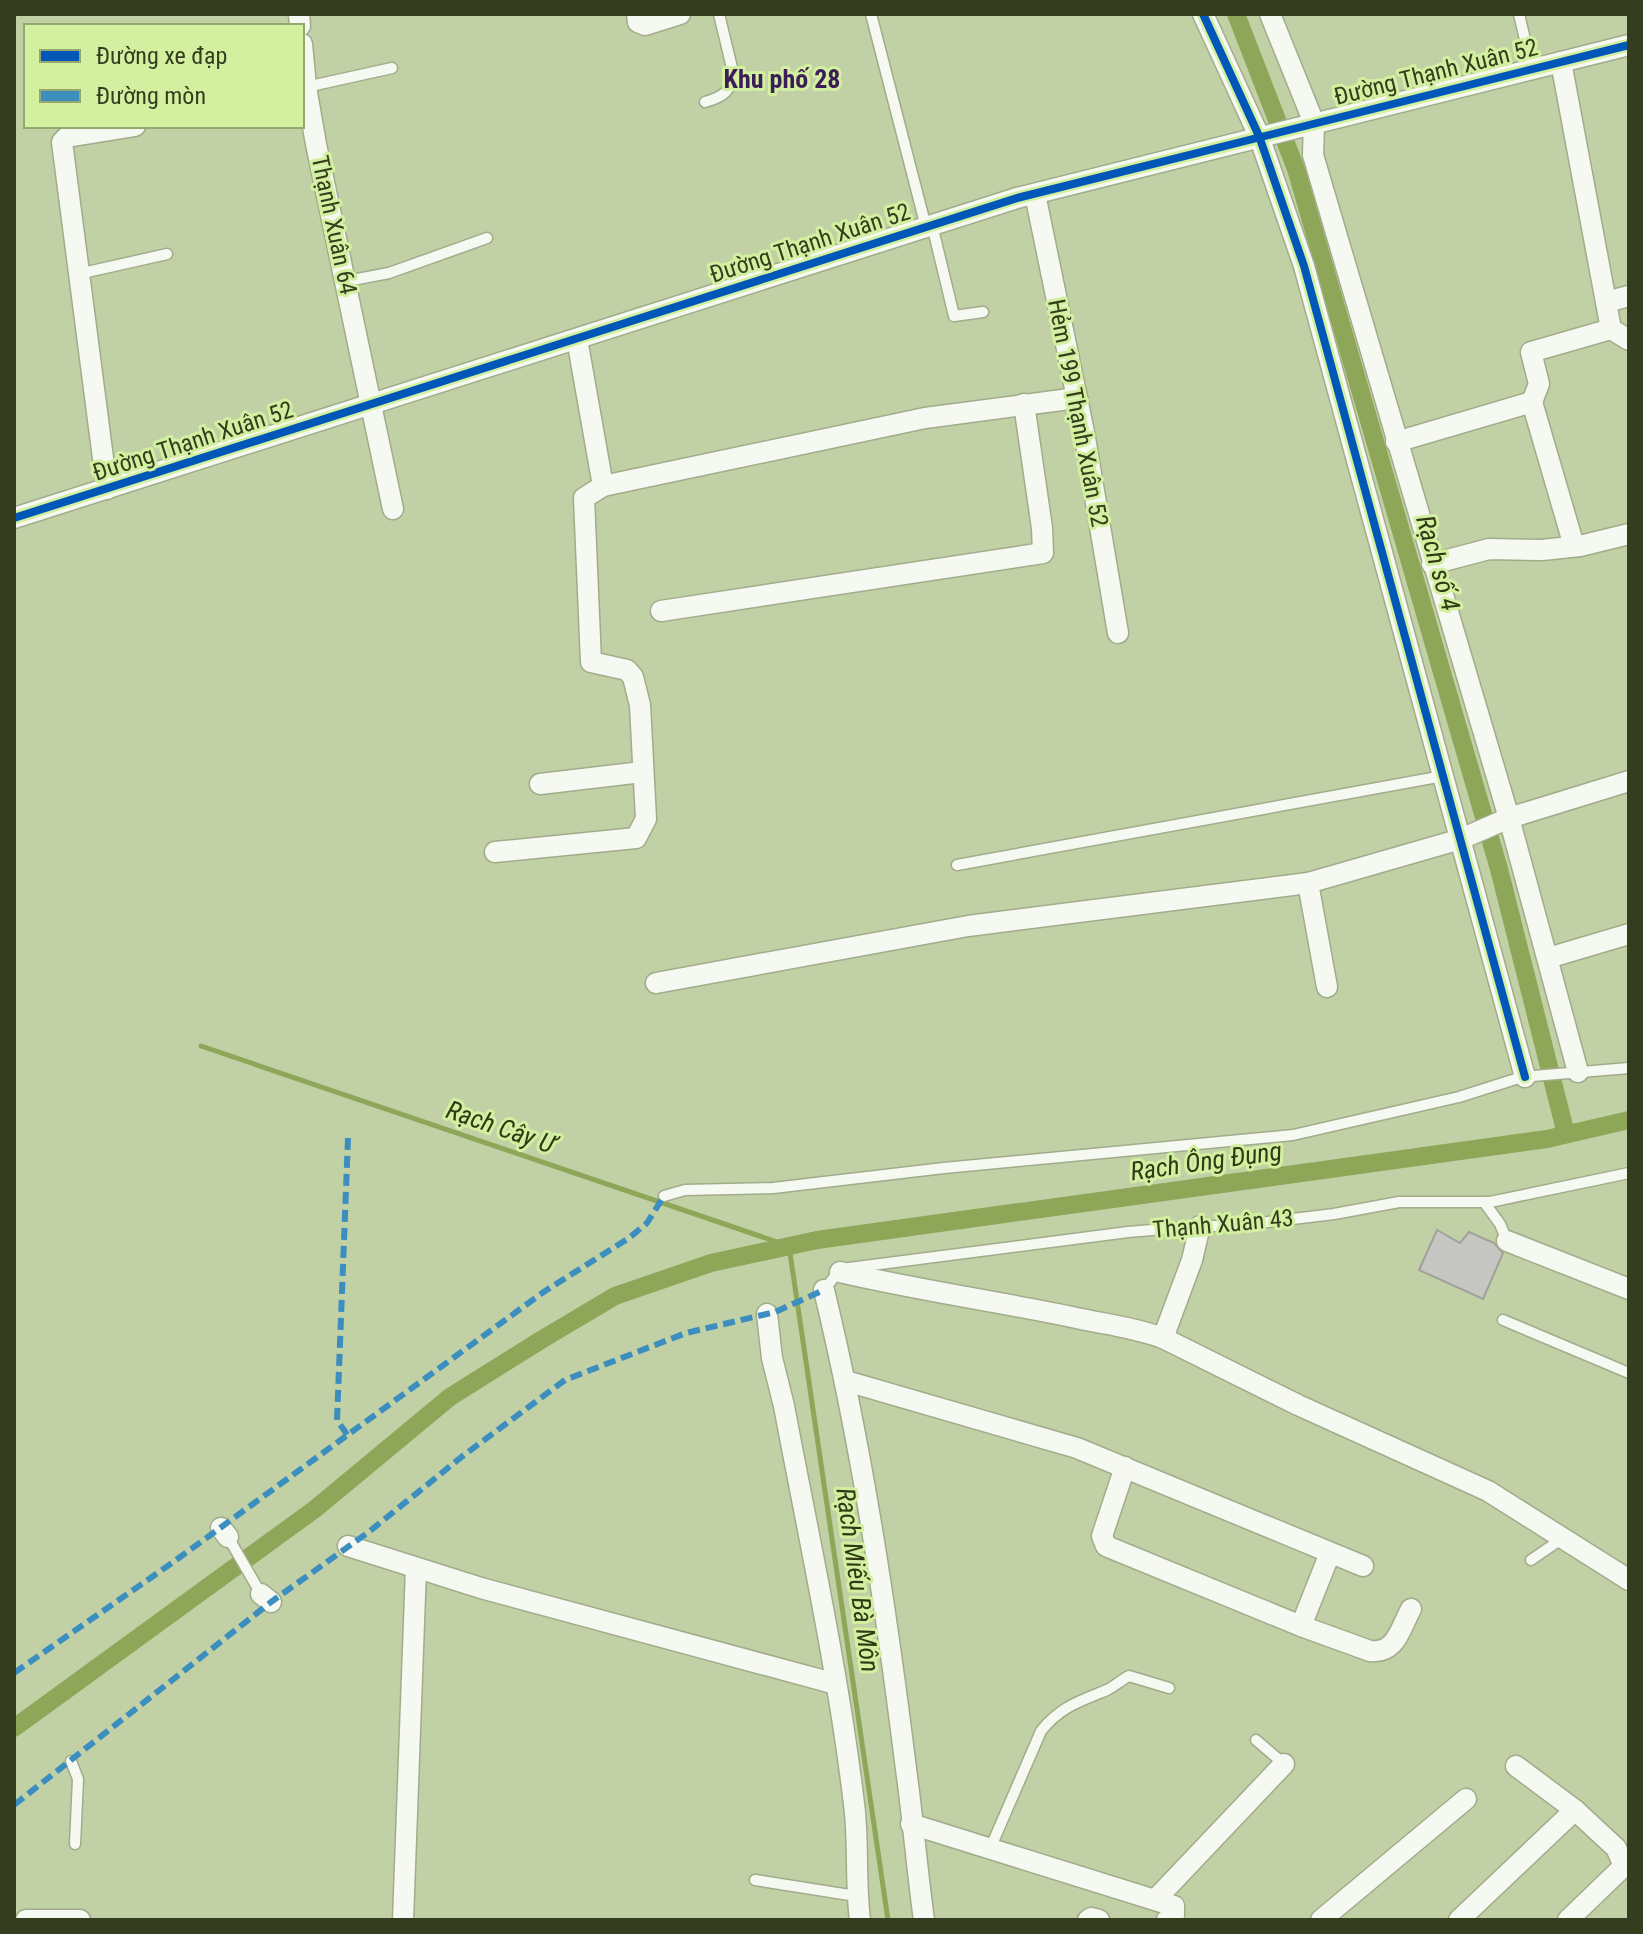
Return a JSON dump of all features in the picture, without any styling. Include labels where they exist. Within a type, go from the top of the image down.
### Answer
[{"type":"street","points":[[637,14],[638,22],[645,25],[680,14]]},
{"type":"street","points":[[1203,14],[1259,136],[1304,266],[1526,1077]]},
{"type":"street","points":[[1270,14],[1313,123],[1313,155],[1508,819],[1578,1072]]},
{"type":"street","name":"Đường Thạnh Xuân 52","points":[[14,518],[1035,194],[1629,45]]},
{"type":"street","points":[[1561,62],[1606,302],[1620,334],[1531,352],[1539,384],[1532,402],[1574,546]]},
{"type":"street","name":"Thạnh Xuân 64","points":[[304,66],[393,509]]},
{"type":"street","points":[[107,489],[63,139],[122,128]]},
{"type":"street","name":"Hẻm 199 Thạnh Xuân 52","points":[[1035,194],[1077,398],[1118,633]]},
{"type":"street","points":[[1606,302],[1629,296]]},
{"type":"street","points":[[577,339],[603,486]]},
{"type":"street","points":[[495,852],[636,838],[646,819],[640,705],[633,677],[627,670],[591,662],[584,498],[603,486],[925,418],[1077,398]]},
{"type":"street","points":[[1396,442],[1532,402]]},
{"type":"street","points":[[661,611],[1043,553],[1024,404]]},
{"type":"street","points":[[1432,564],[1489,549],[1542,550],[1629,534]]},
{"type":"street","points":[[540,784],[642,772]]},
{"type":"street","points":[[656,983],[968,926],[1308,883],[1462,838],[1508,819],[1629,781]]},
{"type":"street","points":[[1308,883],[1327,987]]},
{"type":"street","points":[[1548,958],[1629,934]]},
{"type":"street","points":[[1163,1338],[1192,1260],[1200,1226]]},
{"type":"street","points":[[1507,1241],[1629,1289]]},
{"type":"street","points":[[840,1272],[1140,1330],[1163,1338],[1298,1405],[1488,1491],[1629,1580]]},
{"type":"street","points":[[824,1290],[846,1381],[877,1564],[924,1920]]},
{"type":"street","points":[[767,1314],[772,1358],[784,1406],[836,1684],[855,1808],[856,1896],[860,1920]]},
{"type":"street","points":[[846,1381],[1077,1448],[1363,1566]]},
{"type":"street","points":[[1125,1467],[1102,1536],[1106,1546],[1370,1651],[1391,1647],[1411,1609]]},
{"type":"street","points":[[348,1546],[481,1588],[836,1684]]},
{"type":"street","points":[[1301,1626],[1330,1553]]},
{"type":"street","points":[[403,1920],[416,1568]]},
{"type":"street","points":[[1155,1900],[1284,1764]]},
{"type":"street","points":[[1516,1766],[1575,1810],[1623,1858],[1624,1866],[1568,1920]]},
{"type":"street","points":[[1321,1920],[1466,1799]]},
{"type":"street","points":[[1459,1920],[1575,1810]]},
{"type":"street","points":[[911,1824],[1174,1906],[1174,1915],[1167,1920]]},
{"type":"street","points":[[26,1920],[80,1920]]},
{"type":"street","points":[[1088,1920],[1099,1920]]},
{"type":"lane","points":[[705,102],[719,98],[729,90],[732,81],[733,72],[719,14]]},
{"type":"lane","points":[[871,14],[954,316],[983,312]]},
{"type":"lane","points":[[1519,14],[1532,69]]},
{"type":"lane","points":[[306,87],[392,68]]},
{"type":"lane","points":[[347,281],[389,273],[487,238]]},
{"type":"lane","points":[[78,274],[167,254]]},
{"type":"lane","points":[[957,865],[1445,776]]},
{"type":"lane","points":[[664,1196],[685,1190],[773,1188],[960,1166],[1293,1135],[1459,1097],[1526,1077],[1629,1068]]},
{"type":"lane","name":"Thạnh Xuân 43","points":[[840,1272],[849,1268],[963,1252],[1200,1226],[1234,1226],[1334,1214],[1399,1202],[1484,1202],[1629,1173]]},
{"type":"lane","points":[[1484,1202],[1500,1224],[1507,1241]]},
{"type":"lane","points":[[824,1290],[840,1272]]},
{"type":"lane","points":[[1503,1320],[1629,1373]]},
{"type":"lane","points":[[224,1533],[266,1598]]},
{"type":"lane","points":[[1531,1560],[1563,1538]]},
{"type":"lane","points":[[990,1849],[1041,1731],[1053,1716],[1129,1676],[1169,1688]]},
{"type":"lane","points":[[1256,1740],[1284,1764]]},
{"type":"lane","points":[[71,1761],[78,1779],[75,1844]]},
{"type":"lane","points":[[755,1880],[856,1896]]},
{"type":"building","points":[[1437,1230],[1460,1243],[1469,1232],[1494,1243],[1503,1253],[1483,1299],[1419,1270]]},
{"type":"waterway","name":"Rạch số 4","points":[[1236,14],[1296,169],[1499,869],[1566,1134]]},
{"type":"waterway","name":"Rạch Miếu Bà Môn","points":[[201,1046],[789,1246],[888,1920]]},
{"type":"waterway","name":"Rạch Ông Đụng","points":[[14,1728],[315,1509],[450,1397],[615,1296],[711,1263],[817,1240],[1547,1139],[1629,1120]]},
{"type":"marked path","points":[[348,1138],[337,1420],[348,1436]]},
{"type":"marked path","points":[[14,1673],[172,1563],[545,1291],[629,1238],[647,1223],[664,1196]]},
{"type":"marked path","points":[[14,1805],[271,1602],[370,1531],[464,1455],[565,1380],[686,1333],[775,1312],[824,1290]]},
{"type":"cycle path","points":[[1203,14],[1259,136],[1304,266],[1525,1077]]},
{"type":"cycle path","points":[[14,518],[1017,198],[1629,45]]},
{"type":"district","name":"Khu phố 28","points":[[782,79]]},
{"type":"water label","name":"Rạch Cây Ư","points":[[501,1127]]}]
